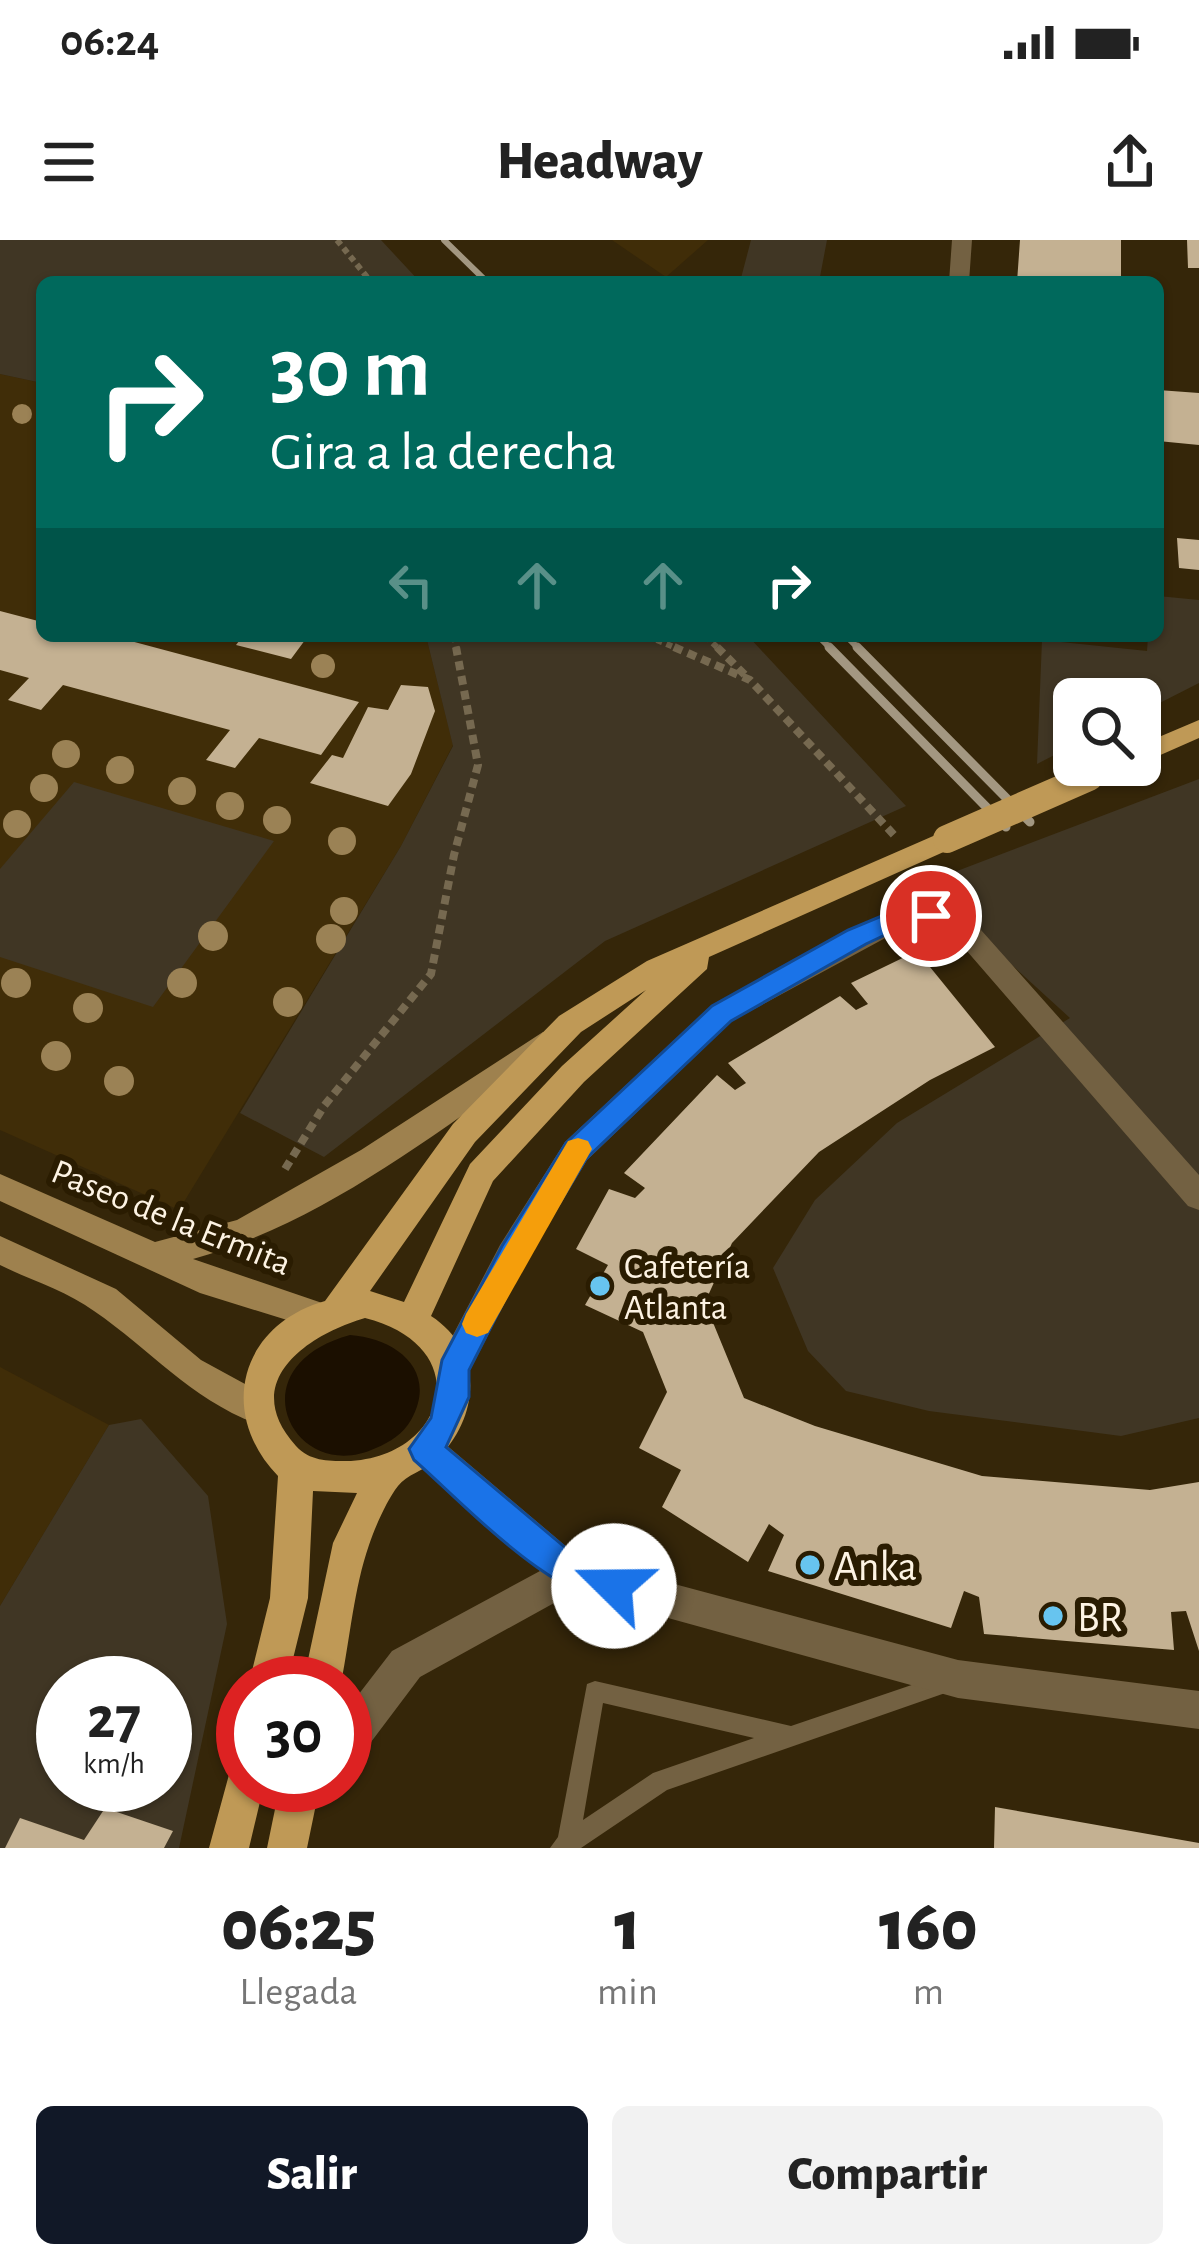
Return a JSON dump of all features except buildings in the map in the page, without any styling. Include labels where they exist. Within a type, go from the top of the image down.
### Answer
[{"type":"main road","points":[[1161,745],[1199,728]]},
{"type":"main road","points":[[152,1256],[246,1232],[372,1159],[657,969],[1070,786]]},
{"type":"main road","points":[[414,1317],[481,1173],[573,1073],[719,941]]},
{"type":"main road","points":[[327,1311],[464,1133],[571,1024]]},
{"type":"main road","name":"Paseo de la Ermita","points":[[0,1187],[212,1283],[327,1311]]},
{"type":"main road","points":[[0,1250],[104,1299],[189,1371],[256,1408]]},
{"type":"main road","points":[[365,1304],[414,1317],[446,1349],[453,1369],[454,1397],[444,1425],[425,1449],[386,1473],[340,1478],[296,1467],[269,1440],[256,1408],[258,1380],[270,1354],[290,1331],[327,1311],[365,1304]]},
{"type":"main road","points":[[275,1656],[289,1598],[296,1467]]},
{"type":"main road","points":[[328,1656],[351,1543],[386,1473]]},
{"type":"main road","points":[[229,1848],[238,1812]]},
{"type":"street","points":[[959,276],[962,240]]},
{"type":"street","points":[[453,1369],[512,1255],[576,1151],[722,1013],[896,920],[931,916],[963,928],[1199,1198]]},
{"type":"street","points":[[425,1449],[571,1574],[958,1679],[1199,1710]]},
{"type":"street","points":[[372,1709],[406,1664],[571,1574]]},
{"type":"lane","points":[[565,1846],[661,1781],[958,1679]]},
{"type":"lane","points":[[565,1846],[595,1691],[788,1735]]},
{"type":"path","points":[[338,240],[366,276]]},
{"type":"path","points":[[246,1232],[324,1106],[431,974],[454,855],[478,765],[455,642]]},
{"type":"path","points":[[661,642],[750,680]]},
{"type":"path","points":[[711,642],[912,854]]},
{"type":"shaded area","points":[[0,240],[381,240],[414,276],[36,276],[36,382],[0,374]]},
{"type":"shaded area","points":[[612,240],[708,240],[665,276]]},
{"type":"shaded area","points":[[751,240],[827,240],[820,276],[742,276]]},
{"type":"shaded area","points":[[0,374],[36,382],[36,642],[427,642],[453,745],[401,846],[179,1210],[0,1130]]},
{"type":"shaded area","points":[[1164,597],[1199,600],[1199,683],[1161,702],[1161,678],[1053,678],[1053,756],[1037,764],[1042,642],[1147,651],[1148,642],[1164,642]]},
{"type":"shaded area","points":[[427,642],[754,642],[906,806],[605,941],[324,1157],[240,1113],[401,846],[453,746]]},
{"type":"shaded area","points":[[1199,779],[1199,1418],[1121,1436],[929,1411],[846,1391],[808,1351],[773,1268],[815,1200],[897,1123],[1070,1018],[923,884]]},
{"type":"shaded area","points":[[74,782],[274,841],[153,1007],[0,957],[0,869]]},
{"type":"shaded area","points":[[350,1335],[396,1350],[416,1372],[420,1386],[411,1420],[400,1433],[376,1448],[347,1456],[321,1451],[301,1438],[288,1418],[285,1395],[293,1372],[314,1351]]},
{"type":"shaded area","points":[[0,1367],[109,1425],[0,1606]]},
{"type":"shaded area","points":[[141,1419],[208,1496],[227,1624],[220,1656],[216,1656],[192,1787],[192,1656],[36,1656],[36,1812],[187,1812],[179,1848],[164,1848],[172,1832],[84,1840],[21,1819],[5,1848],[0,1848],[0,1606],[109,1425]]},
{"type":"railway","points":[[444,240],[481,276]]},
{"type":"railway","points":[[824,642],[829,647]]},
{"type":"railway","points":[[852,642],[857,647]]},
{"type":"railway","points":[[829,647],[832,650]]},
{"type":"railway","points":[[829,647],[1006,827]]},
{"type":"railway","points":[[857,647],[860,650]]},
{"type":"railway","points":[[857,647],[1030,822]]},
{"type":"slow traffic","points":[[477,1324],[512,1255],[578,1149]]},
{"type":"place","name":"Cafetería Atlanta","points":[[600,1286]]},
{"type":"place","name":"Anka","points":[[810,1565]]},
{"type":"place","name":"BR","points":[[1053,1616]]},
{"type":"route","points":[[614,1586],[571,1574],[425,1449],[444,1425],[454,1397],[453,1369],[512,1255],[576,1151],[722,1013],[857,937],[896,920],[931,916]]}]
